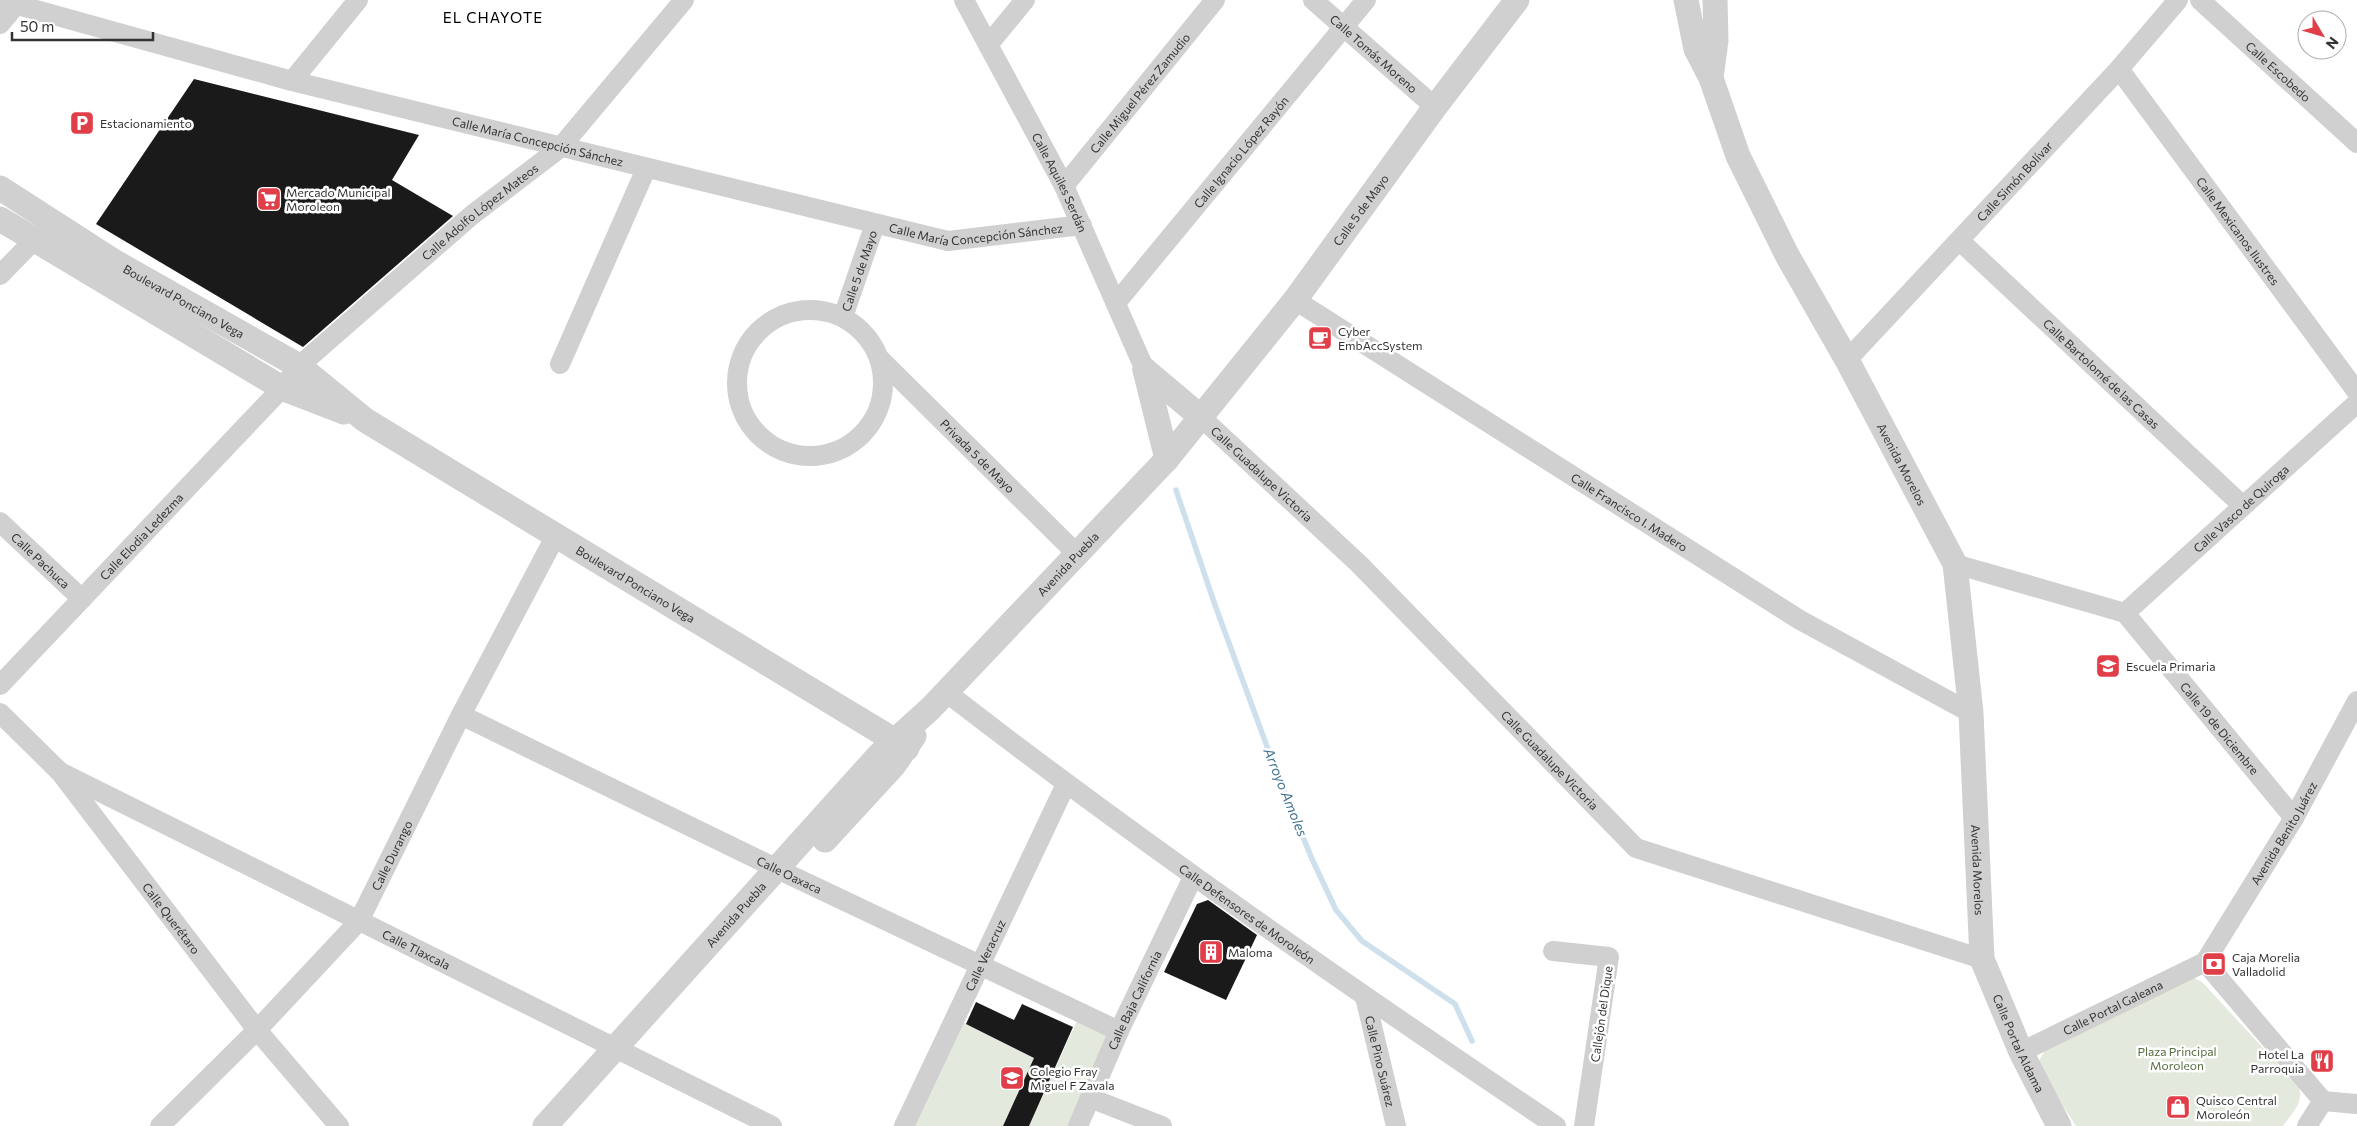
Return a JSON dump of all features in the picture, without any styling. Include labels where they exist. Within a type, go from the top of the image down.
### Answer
[{"type":"street","points":[[292,81],[358,0]]},
{"type":"street","name":"Calle Adolfo López Mateos","points":[[282,388],[299,366],[472,215],[560,148],[684,0]]},
{"type":"street","name":"Calle Aquiles Serdán","points":[[964,0],[1064,186],[1082,226],[1145,370],[1167,459]]},
{"type":"street","points":[[988,44],[1025,0]]},
{"type":"street","name":"Calle Miguel Pérez Zamudio","points":[[1064,186],[1215,0]]},
{"type":"street","name":"Calle Tomás Moreno","points":[[1314,0],[1434,107]]},
{"type":"street","name":"Calle Ignacio López Rayón","points":[[1116,303],[1366,0]]},
{"type":"street","name":"Calle 5 de Mayo","points":[[1202,418],[1295,300],[1434,107],[1517,0]]},
{"type":"street","points":[[1686,0],[1696,49],[1711,78]]},
{"type":"street","name":"Avenida Morelos","points":[[1715,0],[1716,40],[1711,78],[1738,156],[1787,255],[1847,360],[1955,564],[1971,713],[1982,959]]},
{"type":"street","name":"Calle Simón Bolívar","points":[[1847,360],[2119,69],[2178,0]]},
{"type":"street","name":"Calle Escobedo","points":[[2200,0],[2357,143]]},
{"type":"street","points":[[0,24],[12,2]]},
{"type":"street","name":"Calle María Concepción Sánchez","points":[[12,2],[292,81],[948,242],[1082,226]]},
{"type":"street","name":"Calle Mexicanos Ilustres","points":[[2119,69],[2357,392]]},
{"type":"street","points":[[560,364],[646,169]]},
{"type":"street","name":"Boulevard Ponciano Vega","points":[[0,188],[52,220],[69,234],[172,296],[299,366],[365,420],[555,537],[901,744]]},
{"type":"street","name":"Boulevard Ponciano Vega","points":[[0,219],[282,388],[365,420]]},
{"type":"street","points":[[0,275],[52,220]]},
{"type":"street","name":"Calle 5 de Mayo","points":[[843,317],[875,224]]},
{"type":"street","name":"Calle Bartolomé de las Casas","points":[[1960,241],[2243,506]]},
{"type":"street","name":"Calle Francisco I. Madero","points":[[1295,300],[1800,620],[1971,713]]},
{"type":"street","name":"Privada 5 de Mayo","points":[[878,358],[884,382],[883,403],[875,422],[855,444],[844,450],[820,456],[796,454],[775,446],[757,431],[743,411],[737,390],[738,364],[748,340],[766,322],[786,313],[820,310],[843,317],[866,338],[878,358],[1077,554]]},
{"type":"street","name":"Calle Aquiles Serdán","points":[[1145,370],[1202,418]]},
{"type":"street","name":"Calle Elodia Ledezma","points":[[0,686],[282,388]]},
{"type":"street","name":"Calle Vasco de Quiroga","points":[[2124,613],[2357,403]]},
{"type":"street","name":"Avenida Puebla","points":[[567,1126],[623,1052],[901,744],[938,700],[1167,459],[1202,418]]},
{"type":"street","name":"Calle Guadalupe Victoria","points":[[1202,418],[1359,564],[1636,848],[1982,959]]},
{"type":"street","name":"Calle Pachuca","points":[[0,522],[82,599]]},
{"type":"street","name":"Calle Durango","points":[[160,1126],[257,1030],[359,921],[461,715],[555,537]]},
{"type":"street","points":[[1955,564],[2124,613]]},
{"type":"street","name":"Calle 19 de Diciembre","points":[[2124,613],[2294,818]]},
{"type":"street","name":"Calle Defensores de Moroleón","points":[[938,700],[1066,784],[1193,877],[1365,997],[1556,1126]]},
{"type":"street","name":"Avenida Benito Juárez","points":[[2205,962],[2294,818],[2357,700]]},
{"type":"street","name":"Calle Querétaro","points":[[0,713],[60,772],[257,1030],[340,1126]]},
{"type":"street","name":"Calle Oaxaca","points":[[461,715],[784,872],[1119,1031]]},
{"type":"street","name":"Calle Tlaxcala","points":[[60,772],[772,1126]]},
{"type":"street","name":"Calle Veracruz","points":[[904,1126],[1066,784]]},
{"type":"street","name":"Calle Baja California","points":[[1078,1126],[1119,1031],[1193,877]]},
{"type":"street","name":"Callejón del Dique","points":[[1553,951],[1609,957],[1584,1126]]},
{"type":"street","name":"Calle Portal Aldama","points":[[1982,959],[2021,1052],[2059,1126]]},
{"type":"street","points":[[2205,962],[2323,1101],[2357,1104]]},
{"type":"street","name":"Calle Portal Galeana","points":[[2021,1052],[2205,962]]},
{"type":"street","name":"Calle Pino Suárez","points":[[1365,997],[1396,1126]]},
{"type":"street","name":"Avenida Puebla","points":[[545,1126],[623,1052]]},
{"type":"street","points":[[1090,1098],[1162,1126]]},
{"type":"street","points":[[2306,1126],[2323,1101]]},
{"type":"green space","name":"Plaza Principal Moroleon","points":[[2194,978],[2202,982],[2299,1087],[2299,1103],[2283,1126],[2076,1126],[2040,1071],[2039,1061],[2048,1045]]},
{"type":"green space","points":[[1081,1012],[1119,1031],[1077,1126],[1029,1126]]},
{"type":"green space","points":[[955,1018],[1034,1058],[1003,1126],[904,1126]]},
{"type":"building","name":"Mercado Municipal Moroleon","points":[[194,79],[419,135],[392,180],[453,216],[303,347],[96,224]]},
{"type":"building","name":"Cyber EmbAccSystem","points":[[1317,328],[1331,337],[1322,350],[1308,341]]},
{"type":"building","name":"Maloma","points":[[1208,900],[1257,935],[1226,1000],[1164,972],[1197,904]]},
{"type":"building","points":[[976,1002],[1014,1020],[1022,1004],[1073,1027],[1029,1126],[1003,1126],[1034,1058],[966,1024]]},
{"type":"waterway","name":"Arroyo Amoles","points":[[1176,490],[1215,605],[1279,779],[1312,859],[1336,910],[1362,941],[1455,1004],[1472,1041]]},
{"type":"place","name":"Estacionamiento","points":[[82,123]]},
{"type":"place","name":"Mercado Municipal Moroleon","points":[[269,199]]},
{"type":"place","name":"Cyber EmbAccSystem","points":[[1320,338]]},
{"type":"place","name":"Escuela Primaria","points":[[2108,666]]},
{"type":"place","name":"Maloma","points":[[1211,952]]},
{"type":"place","name":"Caja Morelia Valladolid","points":[[2214,964]]},
{"type":"place","name":"Hotel La Parroquia","points":[[2322,1061]]},
{"type":"place","name":"Colegio Fray Miguel F Zavala","points":[[1012,1078]]},
{"type":"place","name":"Quisco Central Moroleón","points":[[2178,1107]]},
{"type":"district","name":"EL CHAYOTE","points":[[493,17]]}]
